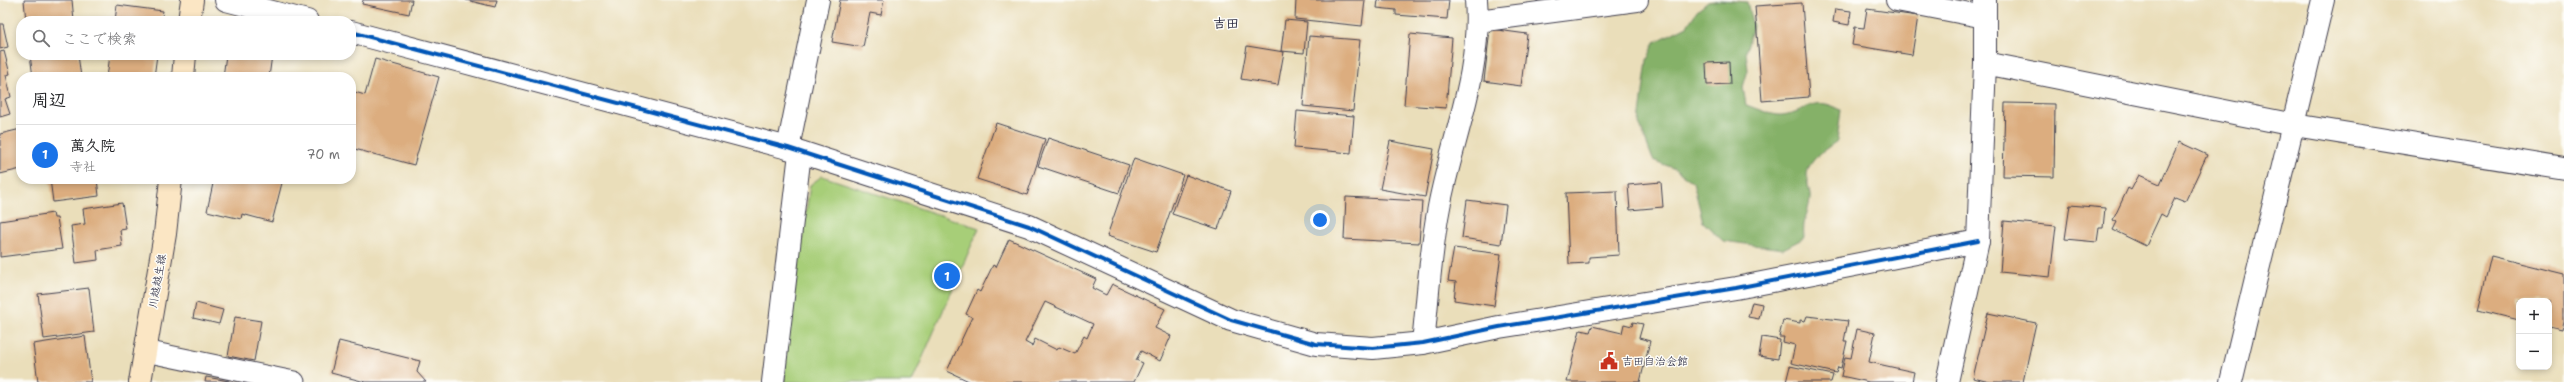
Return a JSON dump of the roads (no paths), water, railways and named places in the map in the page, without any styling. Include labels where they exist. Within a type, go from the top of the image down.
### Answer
[{"type":"main road","points":[[190,16],[192,0]]},
{"type":"main road","points":[[184,72],[185,60]]},
{"type":"main road","name":"川越越生線","points":[[140,382],[165,234],[170,184]]},
{"type":"street","points":[[226,0],[288,16]]},
{"type":"street","points":[[773,382],[794,151],[818,0]]},
{"type":"street","points":[[1423,343],[1438,208],[1471,80],[1477,11],[1637,0]]},
{"type":"street","points":[[1897,0],[1985,9],[1985,63],[1978,241],[1947,382]]},
{"type":"street","points":[[2231,382],[2323,0]]},
{"type":"street","points":[[356,33],[794,151],[1030,226],[1231,320],[1316,344],[1373,348],[1423,343],[1499,327],[1736,288],[1978,241]]},
{"type":"street","points":[[1985,63],[2294,125],[2564,169]]},
{"type":"lane","points":[[145,352],[294,382]]},
{"type":"place","name":"萬久院","points":[[947,276]]},
{"type":"place","name":"吉田自治会館","points":[[1609,361]]},
{"type":"district","name":"吉田","points":[[1226,23]]}]
